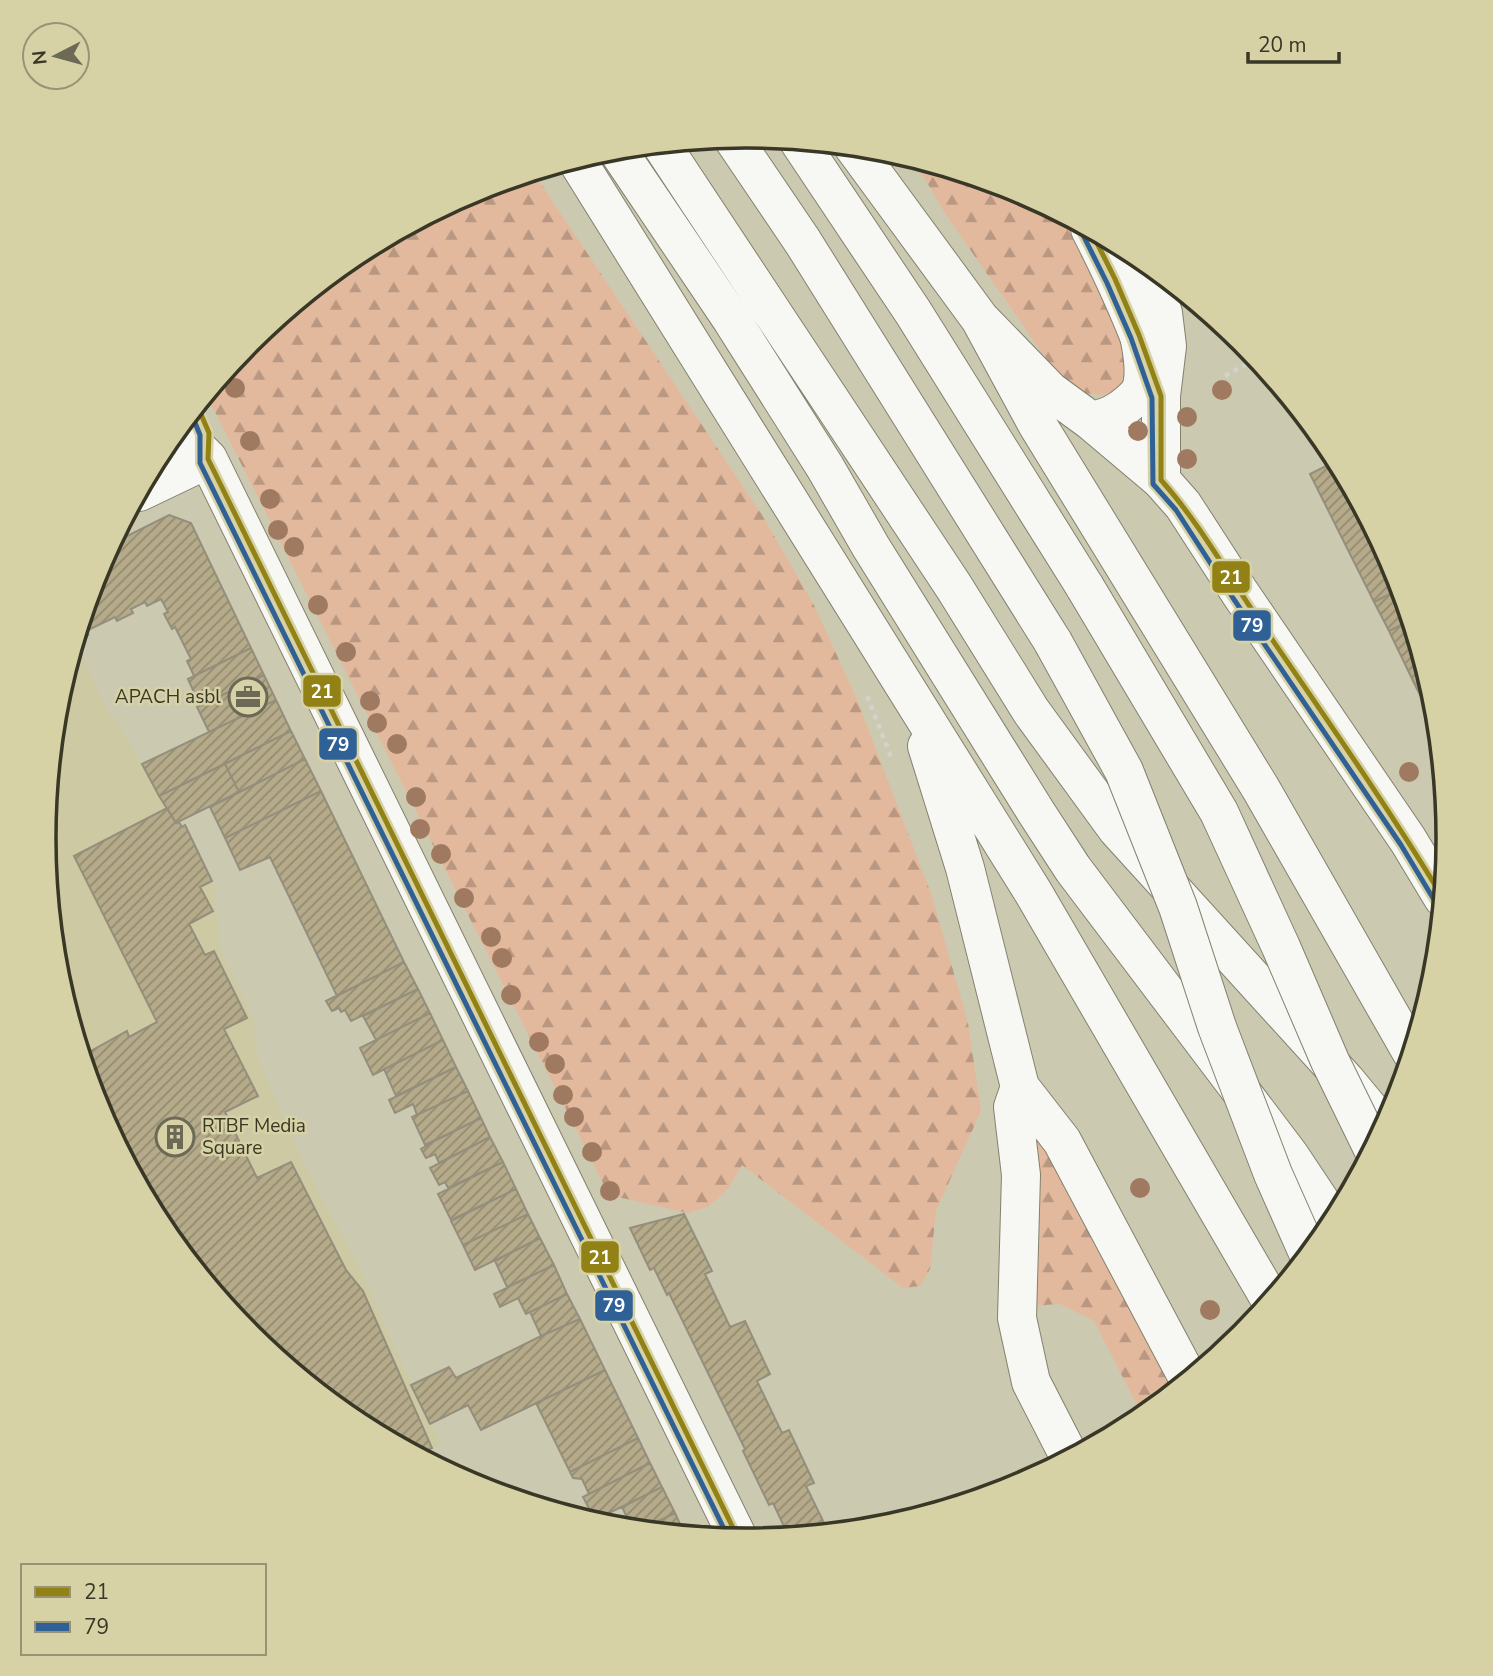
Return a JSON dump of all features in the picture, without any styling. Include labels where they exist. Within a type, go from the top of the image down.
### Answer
[{"type":"main road","points":[[739,147],[803,242],[1053,642],[1124,771],[1178,906],[1217,1027],[1273,1174],[1304,1244]]},
{"type":"main road","points":[[805,150],[913,312],[1085,587],[1219,812],[1330,1061],[1368,1139]]},
{"type":"main road","points":[[666,152],[954,587],[1031,711],[1118,829],[1337,1070],[1377,1118]]},
{"type":"main road","points":[[861,157],[980,319],[1037,424],[1261,789],[1406,1042]]},
{"type":"main road","points":[[623,159],[740,331],[825,467],[871,547],[1073,869],[1290,1156],[1327,1212]]},
{"type":"main road","points":[[582,168],[1040,903],[1266,1293]]},
{"type":"main road","points":[[1097,243],[1139,335],[1161,396]]},
{"type":"main road","points":[[1150,278],[1163,313],[1167,346],[1161,396],[1161,481]]},
{"type":"main road","points":[[980,319],[1050,391],[1091,421],[1161,481],[1183,505],[1408,840],[1436,886]]},
{"type":"main road","points":[[1091,421],[1107,418],[1140,393],[1143,376],[1139,335]]},
{"type":"main road","points":[[201,415],[209,433],[208,459]]},
{"type":"main road","points":[[187,435],[208,459],[733,1528]]},
{"type":"main road","points":[[154,485],[208,459]]},
{"type":"main road","points":[[911,694],[965,868],[1020,1087],[1062,1141],[1184,1372]]},
{"type":"main road","points":[[1020,1087],[1013,1107],[1021,1175],[1017,1318],[1031,1382],[1066,1450]]},
{"type":"path","points":[[1224,376],[1247,363]]},
{"type":"path","points":[[863,685],[897,770]]},
{"type":"shaded area","name":"RTBF Media Square","points":[[81,655],[111,717],[114,716],[175,823],[179,822],[182,827],[185,825],[216,889],[214,891],[221,953],[257,1026],[253,1029],[259,1061],[308,1173],[359,1267],[411,1385],[441,1443],[428,1450],[363,1412],[326,1386],[258,1326],[227,1293],[172,1222],[127,1143],[93,1060],[80,1017],[69,973],[57,883],[57,793],[69,703]]},
{"type":"green space","points":[[919,170],[1011,200],[1076,232],[1121,321],[1129,376],[1115,392],[1100,395],[1083,393],[1054,370],[946,215]]},
{"type":"green space","points":[[538,180],[762,515],[814,605],[856,697],[932,896],[968,1023],[981,1111],[936,1211],[930,1269],[920,1286],[903,1288],[742,1165],[728,1189],[708,1207],[687,1213],[609,1195],[211,403],[258,350],[291,319],[363,264],[441,219],[482,200]]},
{"type":"green space","points":[[1040,1133],[1177,1378],[1138,1407],[1094,1321],[1060,1304],[1027,1306],[1027,1136]]},
{"type":"building","points":[[1328,465],[1366,533],[1391,593],[1374,602],[1310,474]]},
{"type":"building","points":[[169,515],[191,523],[251,648],[194,676],[187,661],[191,659],[175,627],[172,629],[164,614],[168,612],[161,599],[147,606],[145,602],[131,609],[133,613],[117,621],[115,617],[89,630],[125,537]]},
{"type":"building","points":[[1391,593],[1402,624],[1389,631],[1374,602]]},
{"type":"building","points":[[1402,624],[1420,687],[1417,689],[1389,631]]},
{"type":"building","points":[[251,648],[264,675],[200,706],[188,679]]},
{"type":"building","points":[[264,675],[276,700],[209,732],[197,707]]},
{"type":"building","points":[[276,700],[291,731],[159,796],[142,764]]},
{"type":"building","points":[[291,731],[305,759],[239,792],[225,764]]},
{"type":"building","points":[[305,759],[321,791],[225,838],[210,807]]},
{"type":"building","points":[[225,764],[239,792],[176,823],[159,796]]},
{"type":"building","points":[[321,791],[404,962],[337,996],[270,857],[240,870],[225,838]]},
{"type":"building","name":"RTBF Media Square","points":[[167,808],[176,823],[179,822],[182,827],[185,825],[212,881],[200,887],[213,911],[189,924],[205,955],[214,951],[247,1018],[224,1029],[258,1096],[225,1112],[257,1178],[291,1162],[346,1270],[363,1291],[432,1448],[428,1450],[363,1412],[291,1357],[227,1293],[172,1222],[127,1143],[90,1051],[127,1031],[129,1037],[157,1022],[74,856]]},
{"type":"building","points":[[404,962],[418,989],[351,1021],[345,1010],[341,1012],[339,1008],[332,1011],[326,1001]]},
{"type":"building","points":[[418,989],[430,1013],[376,1040],[363,1016]]},
{"type":"building","points":[[430,1013],[443,1040],[373,1075],[360,1048]]},
{"type":"building","points":[[443,1040],[456,1067],[396,1096],[384,1069]]},
{"type":"building","points":[[456,1067],[468,1091],[417,1115],[413,1104],[395,1113],[389,1100]]},
{"type":"building","points":[[468,1091],[481,1118],[425,1145],[412,1117]]},
{"type":"building","points":[[481,1118],[490,1137],[439,1163],[435,1154],[426,1158],[421,1149]]},
{"type":"building","points":[[490,1137],[503,1162],[448,1188],[445,1182],[439,1185],[430,1168]]},
{"type":"building","points":[[503,1162],[516,1189],[451,1220],[438,1194]]},
{"type":"building","points":[[516,1189],[528,1214],[463,1245],[451,1221]]},
{"type":"building","points":[[528,1214],[540,1238],[475,1270],[463,1245]]},
{"type":"building","points":[[684,1214],[712,1271],[705,1274],[730,1327],[745,1321],[770,1374],[757,1381],[782,1433],[789,1430],[814,1483],[806,1486],[825,1524],[784,1527],[773,1503],[769,1505],[743,1451],[745,1449],[669,1293],[667,1295],[654,1268],[650,1270],[630,1228]]},
{"type":"building","points":[[540,1238],[554,1265],[507,1287],[495,1261]]},
{"type":"building","points":[[554,1265],[567,1294],[526,1314],[518,1298],[500,1307],[494,1294]]},
{"type":"building","points":[[567,1294],[580,1319],[541,1336],[530,1312]]},
{"type":"building","points":[[580,1319],[605,1370],[481,1430],[468,1405],[430,1424],[411,1385],[449,1367],[456,1378]]},
{"type":"building","points":[[605,1370],[638,1438],[570,1472],[536,1403]]},
{"type":"building","points":[[638,1438],[650,1463],[589,1494],[582,1479],[573,1478],[570,1472]]},
{"type":"building","points":[[650,1463],[662,1487],[607,1514],[590,1510],[583,1497]]},
{"type":"building","points":[[662,1487],[675,1513],[655,1523],[627,1518],[622,1507]]},
{"type":"building","points":[[675,1513],[681,1525],[656,1523]]},
{"type":"transit line","name":"79","points":[[1083,235],[1131,338],[1152,398],[1153,484],[1176,510],[1401,845],[1434,900]]},
{"type":"transit line","name":"21","points":[[1097,243],[1139,335],[1161,396],[1161,480],[1203,535],[1436,886]]},
{"type":"transit line","name":"21","points":[[201,415],[209,433],[208,459],[733,1528]]},
{"type":"transit line","name":"79","points":[[195,423],[200,435],[200,463],[723,1527]]},
{"type":"place","name":"APACH asbl","points":[[248,697]]},
{"type":"place","name":"RTBF Media Square","points":[[175,1137]]}]
